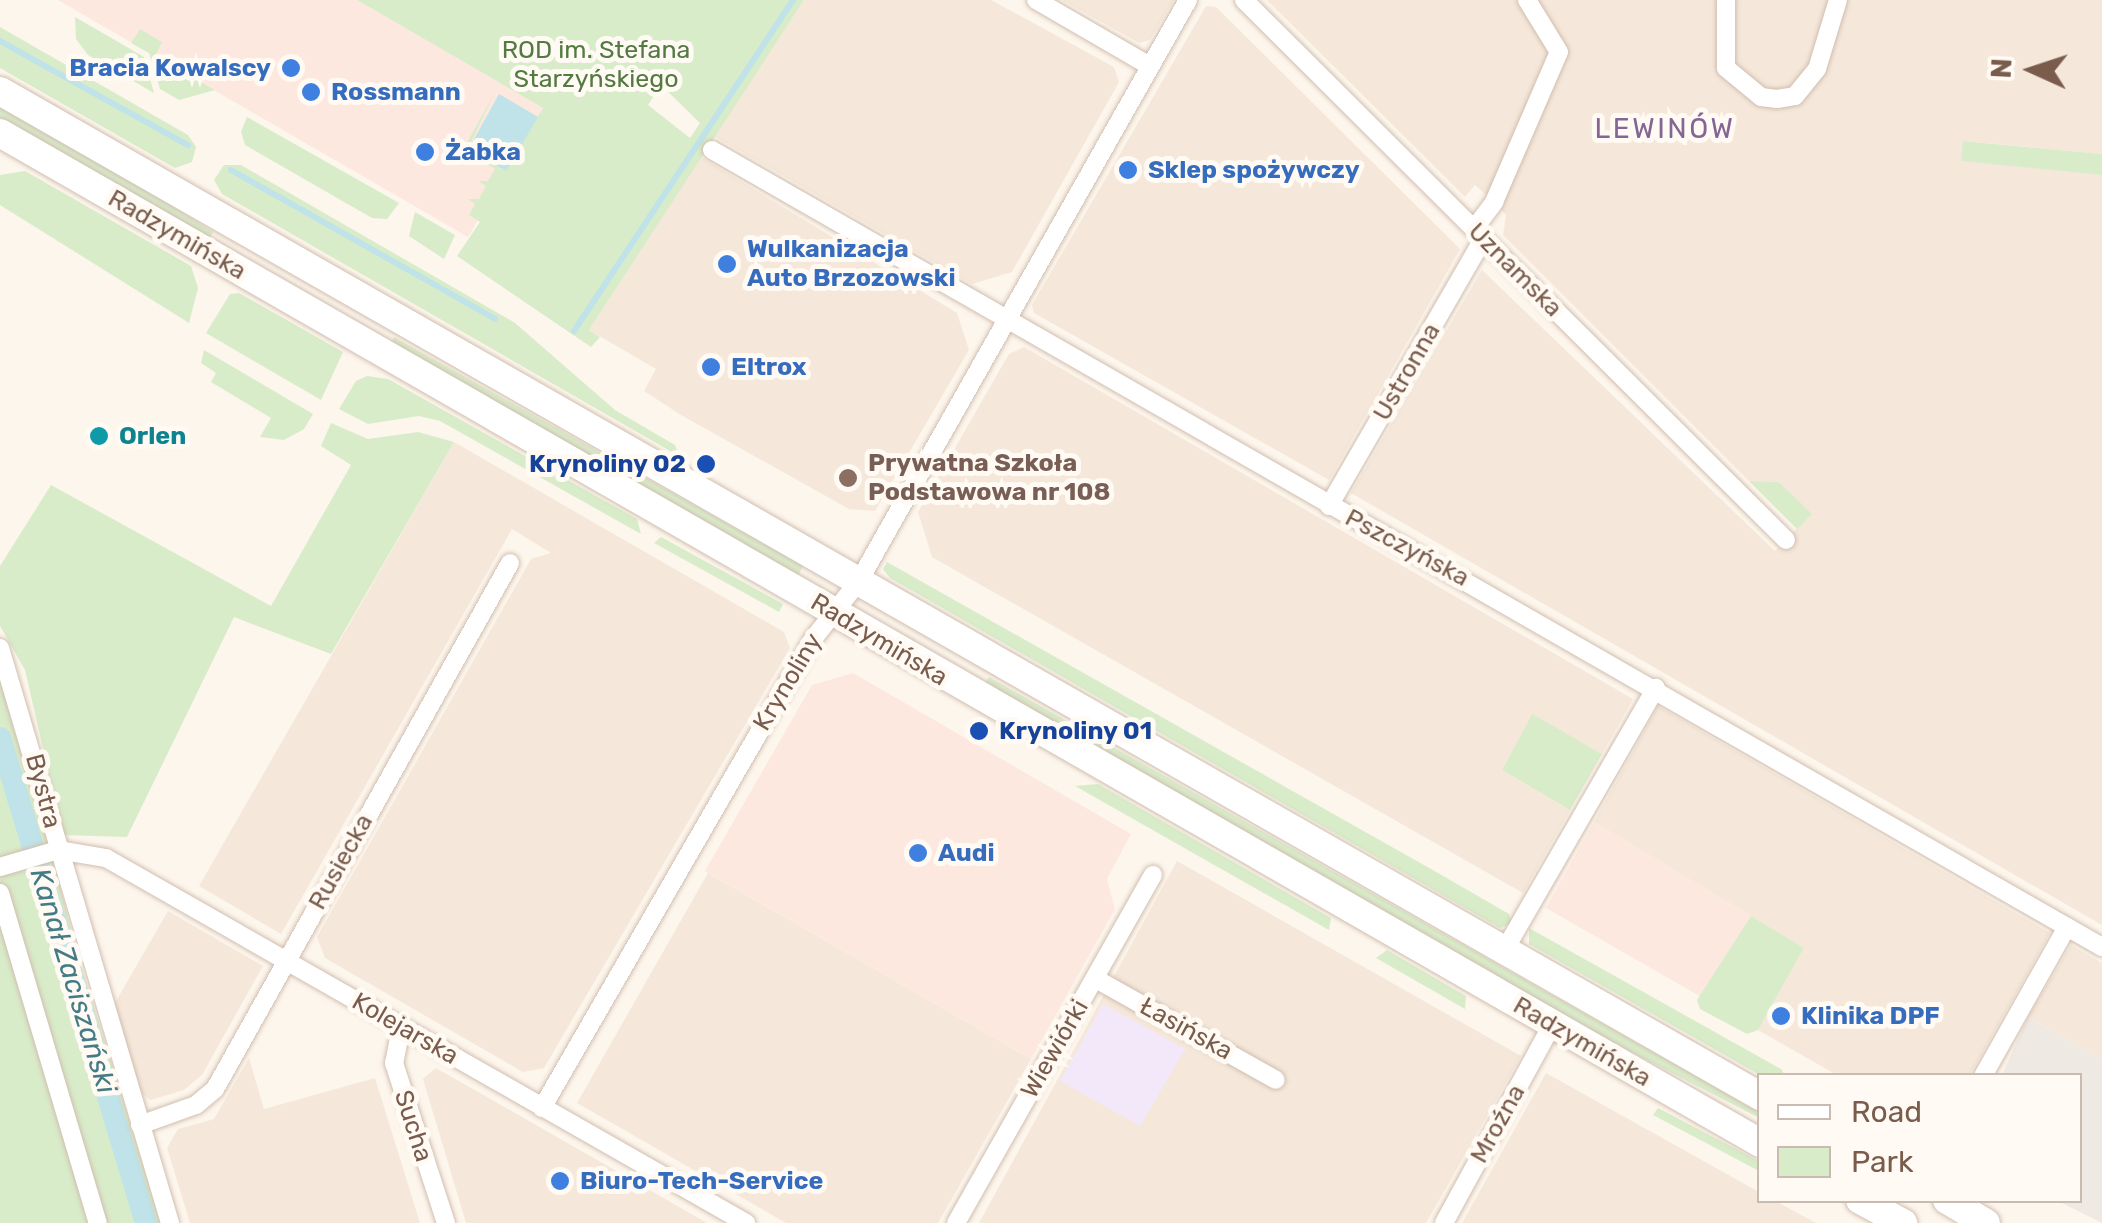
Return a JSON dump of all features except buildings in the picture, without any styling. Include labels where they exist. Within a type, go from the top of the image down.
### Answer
[{"type":"main road","name":"Radzymińska","points":[[0,90],[1757,1094]]},
{"type":"main road","name":"Radzymińska","points":[[0,133],[1757,1141]]},
{"type":"main road","points":[[1866,1203],[1904,1223]]},
{"type":"main road","points":[[1952,1203],[1986,1223]]},
{"type":"street","points":[[1036,0],[1150,66]]},
{"type":"street","name":"Krynoliny","points":[[542,1108],[830,611],[859,580],[1188,0]]},
{"type":"street","name":"Uznamska","points":[[1244,0],[1786,540]]},
{"type":"street","name":"Ustronna","points":[[1329,506],[1479,233],[1558,52],[1527,0]]},
{"type":"street","points":[[1726,0],[1726,68],[1761,97],[1795,96],[1817,69],[1838,0]]},
{"type":"street","name":"Pszczyńska","points":[[712,150],[2102,947]]},
{"type":"street","name":"Rusiecka","points":[[140,1125],[196,1105],[214,1089],[510,563]]},
{"type":"street","name":"Bystra","points":[[0,648],[52,852],[170,1223]]},
{"type":"street","points":[[1504,951],[1656,688]]},
{"type":"street","points":[[0,867],[52,852]]},
{"type":"street","name":"Kolejarska","points":[[52,852],[106,858],[746,1223]]},
{"type":"street","name":"Wiewiórki","points":[[956,1223],[1153,875]]},
{"type":"street","points":[[0,892],[98,1223]]},
{"type":"street","points":[[1985,1073],[2066,926]]},
{"type":"street","name":"Łasińska","points":[[1096,979],[1276,1080]]},
{"type":"street","name":"Mroźna","points":[[1444,1223],[1552,1025]]},
{"type":"street","name":"Sucha","points":[[401,1028],[394,1063],[446,1223]]},
{"type":"shaded area","points":[[58,0],[357,0],[543,108],[468,237]]},
{"type":"shaded area","points":[[804,0],[991,0],[1114,67],[1119,82],[1012,272],[972,284],[714,136]]},
{"type":"shaded area","points":[[1062,0],[1174,0],[1150,40],[1139,43]]},
{"type":"shaded area","points":[[1267,0],[2102,0],[2102,154],[1964,141],[1961,160],[2102,175],[2102,925],[1351,493],[1482,270],[1775,551],[1811,514],[1779,482],[1749,481],[1503,235],[1506,215],[1494,202],[1475,185],[1465,197]]},
{"type":"shaded area","points":[[1206,6],[1216,7],[1460,249],[1329,480],[1034,313],[1032,305]]},
{"type":"shaded area","points":[[701,157],[957,313],[969,350],[875,511],[849,509],[681,415],[644,391],[656,369],[589,330]]},
{"type":"shaded area","points":[[1024,347],[1633,699],[1602,754],[1532,715],[1502,770],[1570,810],[1523,893],[932,557],[918,512],[1009,354]]},
{"type":"shaded area","points":[[454,442],[784,632],[790,648],[544,1068],[523,1072],[325,958],[317,937],[531,559],[551,553],[512,529],[281,934],[199,886]]},
{"type":"shaded area","name":"Audi","points":[[853,673],[1131,834],[1107,879],[1115,909],[1031,1059],[705,871],[812,685]]},
{"type":"shaded area","points":[[1658,706],[2050,933],[1971,1073],[1833,1073],[1758,1030],[1804,948],[1594,822]]},
{"type":"shaded area","points":[[1594,822],[1751,916],[1703,998],[1546,908]]},
{"type":"shaded area","points":[[1177,861],[1521,1056],[1426,1223],[979,1223]]},
{"type":"shaded area","points":[[708,873],[1031,1059],[938,1223],[786,1223],[577,1103]]},
{"type":"shaded area","points":[[168,911],[263,966],[202,1075],[184,1090],[151,1100],[140,1093],[112,1008]]},
{"type":"shaded area","points":[[2071,945],[2102,963],[2102,1060],[2028,1017]]},
{"type":"shaded area","points":[[1103,1004],[1185,1049],[1140,1126],[1060,1081]]},
{"type":"shaded area","points":[[2028,1017],[2102,1060],[2102,1223],[2062,1203],[2082,1203],[2082,1073],[2003,1073]]},
{"type":"shaded area","points":[[249,1058],[264,1109],[375,1078],[420,1223],[190,1223],[167,1148],[178,1129],[214,1119]]},
{"type":"shaded area","points":[[436,1068],[707,1223],[466,1223],[423,1079]]},
{"type":"shaded area","points":[[1546,1073],[1757,1191],[1757,1203],[1779,1203],[1816,1223],[1462,1223]]},
{"type":"green space","name":"ROD im. Stefana Starzyńskiego","points":[[357,0],[804,0],[589,330],[600,337],[591,347],[457,256],[480,222],[469,215],[475,204],[468,199],[479,199],[486,186],[478,181],[488,181],[495,169],[463,150],[495,92],[468,149],[505,171],[543,108]],"holes":[[[661,85],[700,123],[690,138],[648,105]]]},
{"type":"green space","points":[[75,17],[144,57],[154,93],[88,55],[76,39]]},
{"type":"green space","points":[[0,27],[188,135],[196,147],[192,162],[175,168],[0,68]]},
{"type":"green space","points":[[140,29],[162,42],[155,56],[215,90],[179,100],[160,89],[149,53],[131,43]]},
{"type":"green space","points":[[0,105],[157,196],[213,232],[210,238],[0,118]]},
{"type":"green space","points":[[247,117],[399,203],[387,219],[372,218],[245,145],[241,132]]},
{"type":"green space","points":[[1963,141],[2102,154],[2102,175],[1961,161]]},
{"type":"green space","points":[[224,165],[241,165],[515,323],[615,410],[675,445],[679,456],[222,194],[214,180]]},
{"type":"green space","points":[[25,171],[191,266],[198,288],[189,323],[0,205],[0,175]]},
{"type":"green space","points":[[415,212],[455,235],[444,259],[409,236]]},
{"type":"green space","points":[[239,293],[343,352],[321,400],[206,333],[230,294]]},
{"type":"green space","points":[[394,337],[803,566],[798,576],[392,342]]},
{"type":"green space","points":[[204,350],[313,414],[304,429],[284,440],[260,437],[271,418],[211,382],[216,373],[201,363]]},
{"type":"green space","points":[[367,376],[388,379],[637,519],[641,534],[440,421],[419,416],[368,424],[339,409],[356,381]]},
{"type":"green space","points":[[331,423],[368,439],[418,432],[454,442],[331,654],[234,617],[127,837],[63,835],[25,670],[0,626],[0,566],[51,485],[271,606],[351,465],[321,446]]},
{"type":"green space","points":[[1749,481],[1779,482],[1812,514],[1797,529]]},
{"type":"green space","points":[[661,537],[783,604],[779,612],[654,543]]},
{"type":"green space","points":[[887,562],[1509,914],[1512,923],[1500,928],[890,578],[883,569]]},
{"type":"green space","points":[[989,677],[1757,1111],[1757,1117],[1618,1045],[985,683]]},
{"type":"green space","points":[[0,680],[50,845],[37,849],[0,726]]},
{"type":"green space","points":[[1532,714],[1602,754],[1570,810],[1502,770]]},
{"type":"green space","points":[[0,749],[35,864],[143,1223],[0,1223]]},
{"type":"green space","points":[[1098,784],[1331,918],[1329,930],[1075,786]]},
{"type":"green space","points":[[53,859],[76,949],[161,1223],[150,1223],[41,862]]},
{"type":"green space","points":[[1751,916],[1804,948],[1758,1030],[1747,1034],[1700,1009],[1697,1000]]},
{"type":"green space","points":[[1529,928],[1784,1073],[1757,1073],[1529,944]]},
{"type":"green space","points":[[1387,950],[1466,996],[1465,1009],[1376,958]]},
{"type":"green space","points":[[1658,1108],[1757,1160],[1757,1170],[1653,1115]]},
{"type":"water","points":[[499,94],[538,117],[506,171],[468,150]]},
{"type":"waterway","points":[[574,331],[793,0]]},
{"type":"waterway","points":[[0,41],[188,145]]},
{"type":"waterway","points":[[231,170],[495,319]]},
{"type":"waterway","name":"Kanał Zaciszański","points":[[0,738],[146,1223]]},
{"type":"place","name":"Bracia Kowalscy","points":[[291,68]]},
{"type":"place","name":"Rossmann","points":[[311,92]]},
{"type":"place","name":"Żabka","points":[[425,152]]},
{"type":"place","name":"Sklep spożywczy","points":[[1128,170]]},
{"type":"place","name":"Wulkanizacja Auto Brzozowski","points":[[727,264]]},
{"type":"place","name":"Eltrox","points":[[711,367]]},
{"type":"place","name":"Orlen","points":[[99,436]]},
{"type":"place","name":"Krynoliny 02","points":[[706,464]]},
{"type":"place","name":"Prywatna Szkoła Podstawowa nr 108","points":[[848,478]]},
{"type":"place","name":"Krynoliny 01","points":[[979,731]]},
{"type":"place","name":"Audi","points":[[918,853]]},
{"type":"place","name":"Klinika DPF","points":[[1781,1016]]},
{"type":"place","name":"Biuro-Tech-Service","points":[[560,1181]]},
{"type":"district","name":"LEWINÓW","points":[[1665,129]]}]
